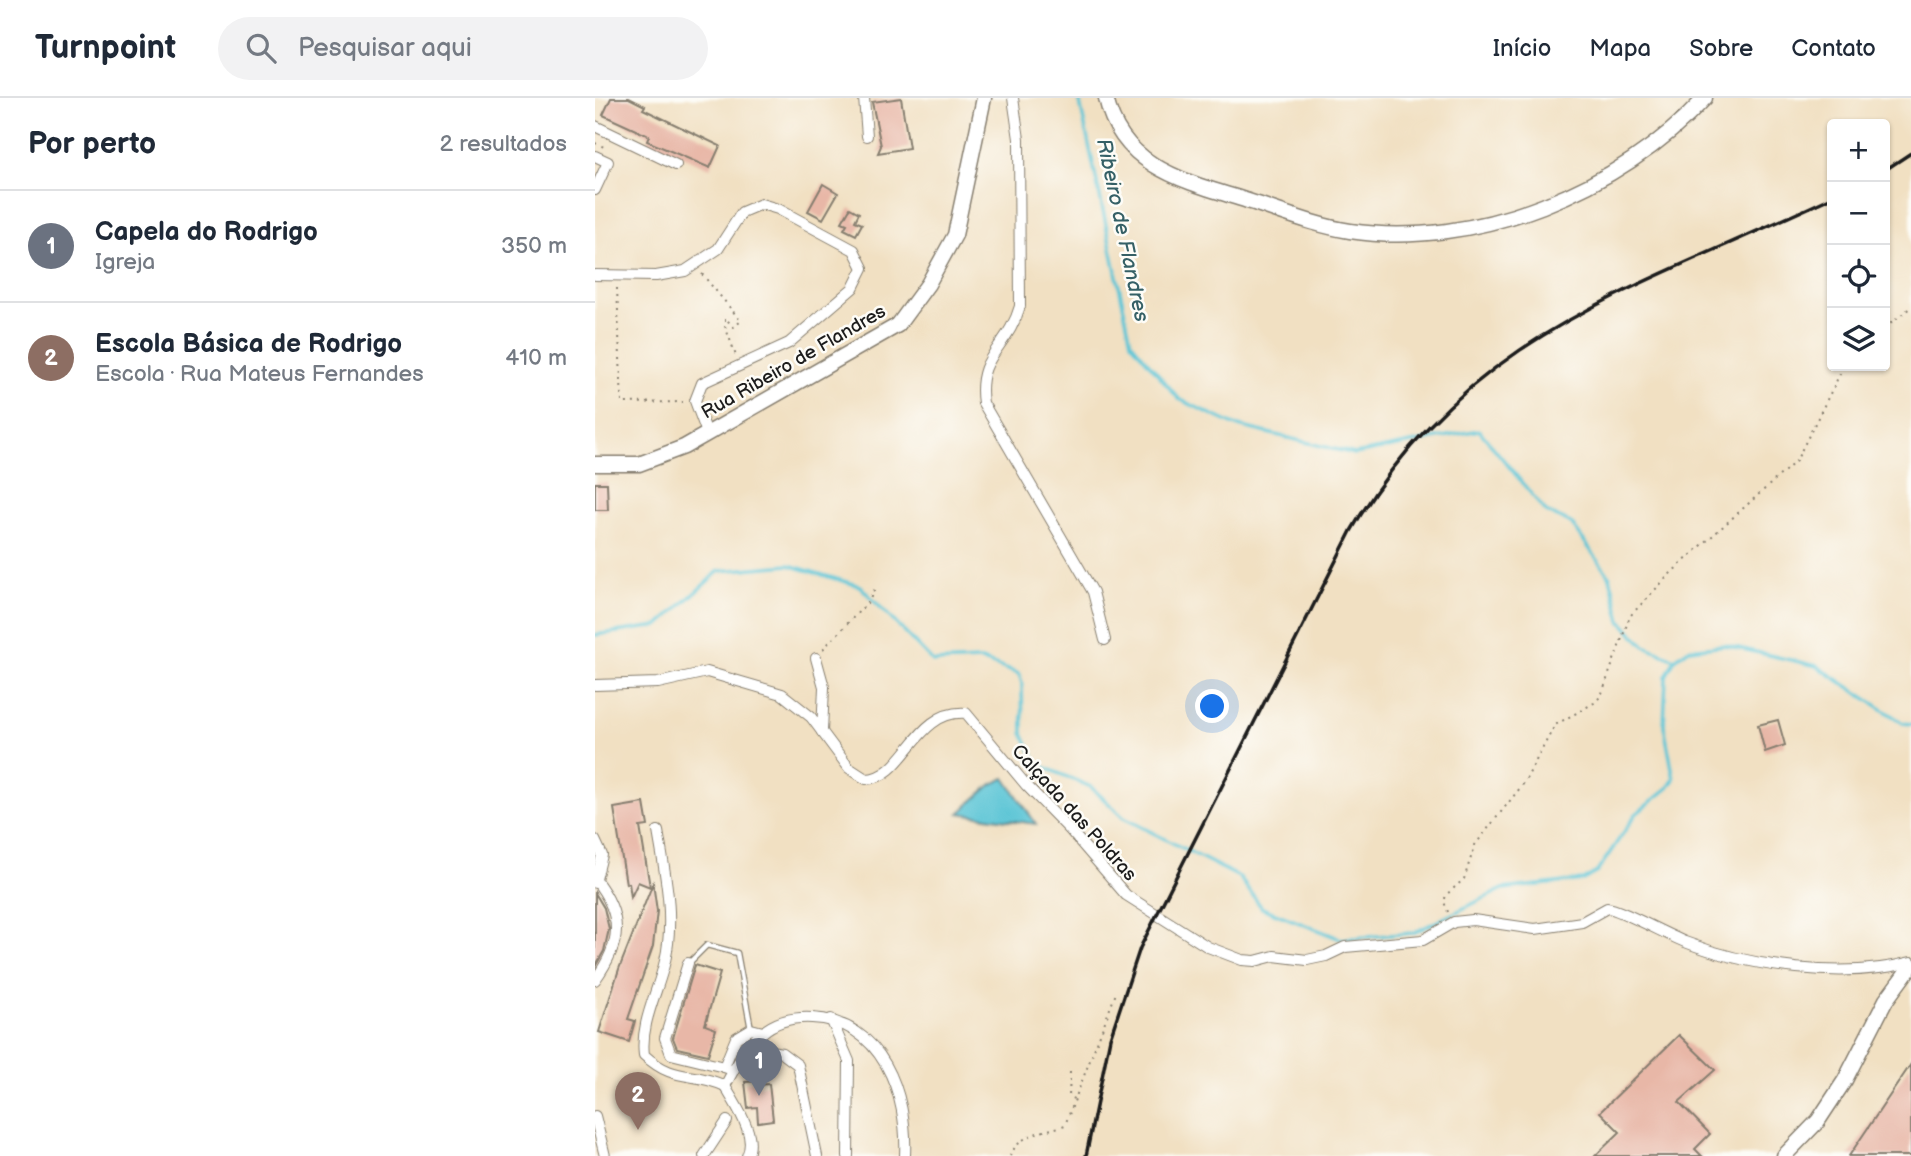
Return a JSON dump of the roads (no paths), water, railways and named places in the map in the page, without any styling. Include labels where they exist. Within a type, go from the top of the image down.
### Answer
[{"type":"main road","name":"Rua Ribeiro de Flandres","points":[[595,464],[639,464],[684,447],[884,335],[907,316],[955,235],[984,98]]},
{"type":"main road","points":[[1105,98],[1110,119],[1131,147],[1163,172],[1347,231],[1394,236],[1467,226],[1521,213],[1576,193],[1632,163],[1683,122],[1705,98]]},
{"type":"main road","points":[[1784,1156],[1818,1121],[1845,1080],[1886,1000],[1911,964]]},
{"type":"street","points":[[864,98],[867,136]]},
{"type":"street","points":[[1013,98],[1019,139],[1020,306],[1016,322],[983,369],[983,403],[1093,592],[1105,640]]},
{"type":"street","points":[[595,125],[676,165]]},
{"type":"street","points":[[595,156],[608,162],[598,176],[595,190]]},
{"type":"street","points":[[595,275],[656,276],[685,271],[718,249],[742,212],[761,204],[778,209],[854,250],[863,268],[860,279],[853,288],[789,343],[702,383],[695,401],[707,433]]},
{"type":"street","points":[[816,658],[824,687],[822,732]]},
{"type":"street","name":"Calçada das Poldras","points":[[595,685],[658,683],[707,672],[782,694],[811,717],[849,768],[866,779],[886,772],[925,728],[947,714],[966,713],[1025,785],[1070,830],[1126,895],[1208,947],[1242,960],[1255,961],[1274,956],[1307,960],[1326,957],[1345,947],[1423,940],[1454,922],[1473,920],[1535,929],[1582,922],[1607,908],[1687,943],[1753,964],[1859,971],[1911,964]]},
{"type":"street","points":[[658,831],[669,900],[666,958],[642,1039],[644,1055],[658,1068],[681,1077],[707,1077],[725,1086]]},
{"type":"street","points":[[595,840],[602,855],[595,880],[611,903],[617,940],[613,954],[595,980]]},
{"type":"street","points":[[688,963],[665,1038],[671,1054],[728,1069]]},
{"type":"street","points":[[728,1069],[763,1032],[783,1020],[831,1018],[864,1035],[883,1058],[900,1097],[905,1156]]},
{"type":"street","points":[[831,1018],[849,1061],[848,1156]]},
{"type":"street","points":[[747,1156],[751,1149],[750,1136],[725,1086],[736,1038],[751,1028],[763,1032]]},
{"type":"street","points":[[749,1047],[782,1053],[798,1065],[817,1156]]},
{"type":"street","points":[[595,1116],[605,1156]]},
{"type":"street","points":[[704,1156],[727,1121]]},
{"type":"lane","points":[[688,963],[707,945],[737,953],[751,1028]]},
{"type":"water","points":[[1005,778],[1036,824],[959,813],[992,784]]},
{"type":"waterway","name":"Ribeiro de Flandres","points":[[1079,98],[1131,342],[1179,399],[1234,425],[1355,454],[1479,430],[1546,512],[1571,523],[1610,577],[1621,621],[1645,646],[1675,659]]},
{"type":"waterway","points":[[595,635],[658,626],[719,571],[789,565],[860,586],[933,662],[981,660],[1019,674],[1022,683],[1023,733],[1037,764],[1091,787],[1124,818],[1239,877],[1262,908],[1341,939],[1413,933],[1503,889],[1583,880],[1597,872],[1636,814],[1668,788],[1674,779],[1664,726],[1666,676],[1675,659],[1689,649],[1725,645],[1817,666],[1903,723],[1911,724]]},
{"type":"railway","points":[[1890,167],[1911,153]]},
{"type":"railway","points":[[1086,1156],[1110,1038],[1140,948],[1351,531],[1397,463],[1448,408],[1503,362],[1562,324],[1625,291],[1827,199]]},
{"type":"place","name":"Capela do Rodrigo","points":[[759,1096]]},
{"type":"place","name":"Escola Básica de Rodrigo","points":[[638,1130]]}]
